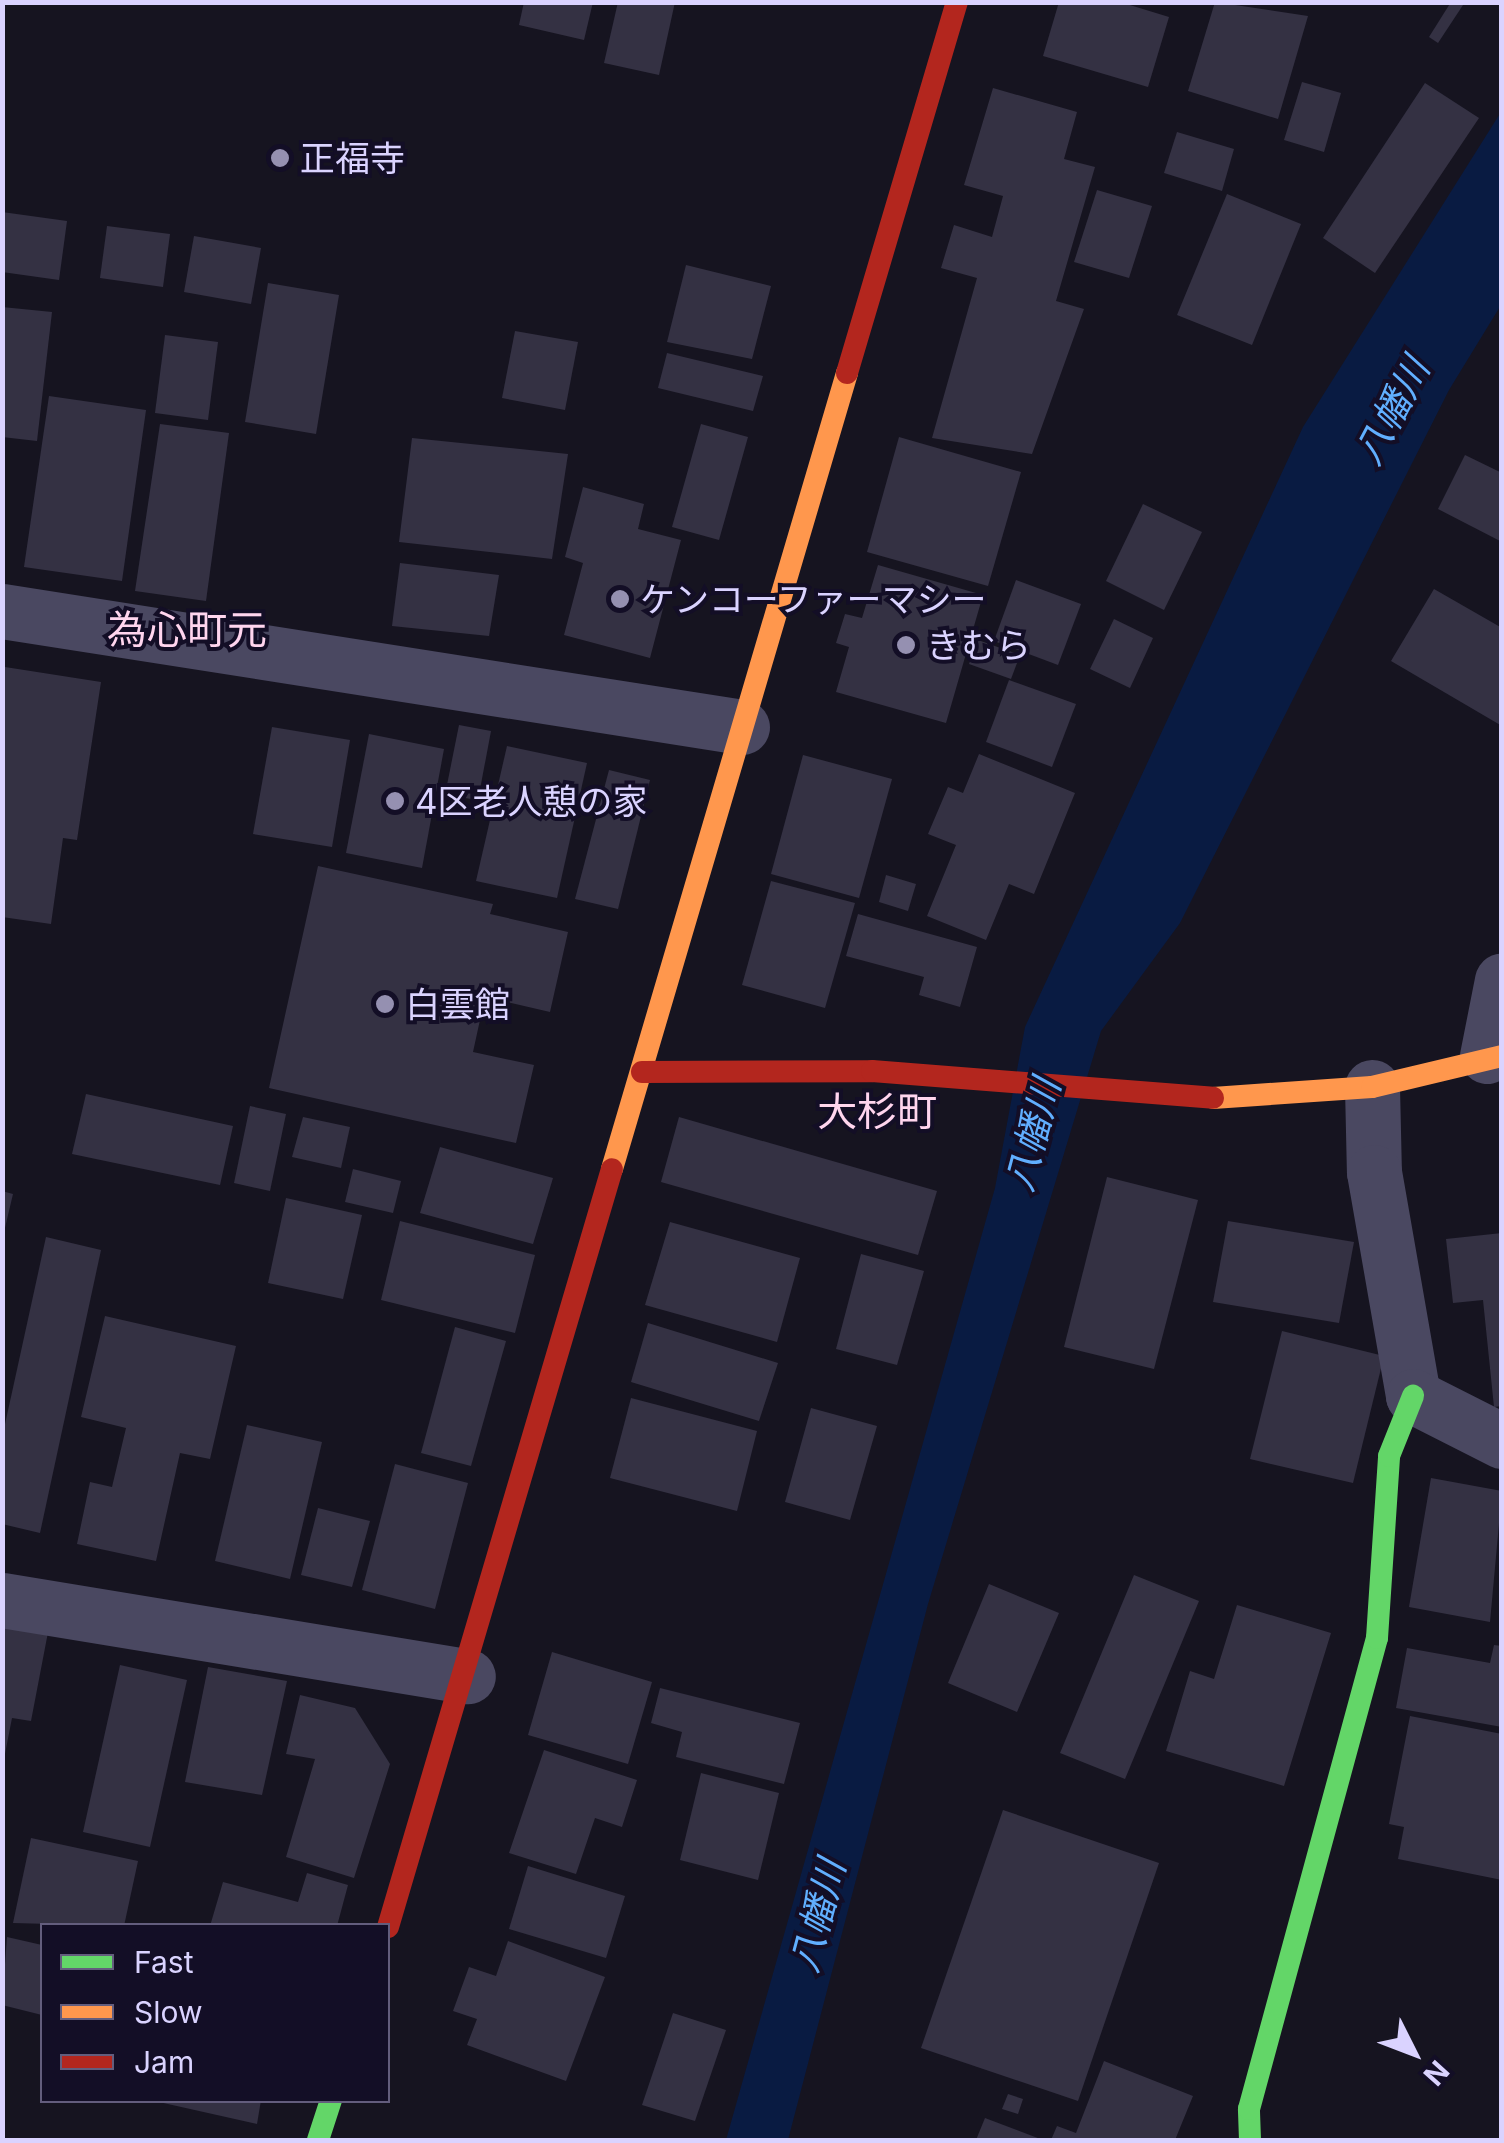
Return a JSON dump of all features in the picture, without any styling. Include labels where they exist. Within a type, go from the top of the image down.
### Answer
[{"type":"street","points":[[389,1923],[468,1676],[742,727],[957,2]]},
{"type":"street","points":[[2,611],[742,727]]},
{"type":"street","points":[[642,1072],[904,1076],[1100,1095],[1269,1099],[1372,1087],[1494,1056],[1502,980]]},
{"type":"street","points":[[1250,2140],[1249,2109],[1377,1638],[1389,1456],[1413,1396],[1374,1172],[1372,1087]]},
{"type":"street","points":[[1413,1396],[1502,1441]]},
{"type":"street","points":[[2,1600],[468,1676]]},
{"type":"street","points":[[318,2140],[330,2103]]},
{"type":"water","name":"八幡川","points":[[1501,112],[1501,305],[1449,390],[1180,923],[1101,1031],[928,1604],[788,2140],[726,2140],[995,1188],[1025,1027],[1303,427]]},
{"type":"building","points":[[524,2],[593,2],[584,40],[519,25]]},
{"type":"building","points":[[618,2],[675,2],[659,75],[604,63]]},
{"type":"building","points":[[1059,2],[1120,2],[1169,17],[1148,87],[1043,56]]},
{"type":"building","points":[[1215,2],[1308,16],[1278,119],[1188,91]]},
{"type":"building","points":[[1451,2],[1465,2],[1438,43],[1429,37]]},
{"type":"building","points":[[1302,82],[1341,93],[1324,152],[1284,140]]},
{"type":"building","points":[[1425,83],[1479,118],[1375,273],[1323,238]]},
{"type":"building","points":[[993,88],[1077,112],[1064,159],[1095,167],[1056,301],[1084,309],[1032,454],[932,438],[977,278],[941,268],[954,225],[992,237],[1003,196],[964,185]]},
{"type":"building","points":[[1177,132],[1234,149],[1222,191],[1164,173]]},
{"type":"building","points":[[1097,190],[1152,206],[1129,278],[1074,262]]},
{"type":"building","points":[[1227,194],[1301,224],[1252,345],[1177,315]]},
{"type":"building","points":[[2,212],[67,221],[59,280],[2,272]]},
{"type":"building","points":[[107,226],[170,234],[163,287],[100,278]]},
{"type":"building","points":[[194,236],[261,248],[251,304],[184,292]]},
{"type":"building","points":[[686,265],[771,286],[752,359],[667,342]]},
{"type":"building","points":[[268,283],[339,295],[316,434],[245,422]]},
{"type":"building","points":[[2,307],[52,312],[37,441],[2,437]]},
{"type":"building","points":[[515,331],[578,342],[565,410],[502,398]]},
{"type":"building","points":[[165,335],[218,342],[208,420],[155,413]]},
{"type":"building","points":[[667,353],[763,376],[753,411],[658,388]]},
{"type":"building","points":[[49,396],[146,410],[122,581],[24,567]]},
{"type":"building","points":[[160,424],[229,433],[206,601],[135,591]]},
{"type":"building","points":[[701,424],[748,437],[719,540],[672,527]]},
{"type":"building","points":[[899,437],[1021,472],[988,586],[867,552]]},
{"type":"building","points":[[412,438],[568,454],[552,559],[399,542]]},
{"type":"building","points":[[1465,455],[1502,473],[1502,542],[1438,509]]},
{"type":"building","name":"ケンコーファーマシー","points":[[583,487],[644,504],[638,529],[681,540],[650,658],[564,635],[583,563],[565,557]]},
{"type":"building","points":[[1143,504],[1202,532],[1164,610],[1106,581]]},
{"type":"building","points":[[400,563],[499,575],[489,636],[392,626]]},
{"type":"building","name":"きむら","points":[[878,565],[983,595],[946,723],[836,692],[849,647],[836,643],[845,614],[862,618]]},
{"type":"building","points":[[1016,580],[1081,604],[1058,665],[994,641]]},
{"type":"building","points":[[1434,589],[1502,628],[1502,726],[1391,661]]},
{"type":"building","points":[[1114,619],[1153,638],[1130,688],[1090,669]]},
{"type":"building","points":[[978,640],[1020,655],[1011,679],[969,664]]},
{"type":"building","points":[[5,667],[101,682],[77,840],[63,838],[51,924],[2,917]]},
{"type":"building","points":[[1009,680],[1076,704],[1052,767],[986,742]]},
{"type":"building","points":[[459,725],[491,731],[478,800],[445,795]]},
{"type":"building","points":[[272,727],[350,740],[332,847],[253,834]]},
{"type":"building","name":"4区老人憩の家","points":[[369,734],[444,749],[422,868],[346,853]]},
{"type":"building","points":[[507,746],[587,763],[557,898],[476,881]]},
{"type":"building","points":[[979,754],[1075,793],[1034,894],[1009,884],[986,940],[927,916],[956,845],[928,834],[948,787],[963,793]]},
{"type":"building","points":[[803,755],[892,779],[859,898],[771,874]]},
{"type":"building","points":[[609,770],[650,780],[618,909],[575,899]]},
{"type":"building","name":"白雲館","points":[[318,866],[493,904],[490,914],[568,932],[550,1012],[485,997],[473,1052],[534,1065],[516,1143],[269,1088]]},
{"type":"building","points":[[886,875],[916,884],[908,911],[879,902]]},
{"type":"building","points":[[771,881],[855,903],[825,1008],[742,985]]},
{"type":"building","points":[[858,914],[977,947],[960,1007],[919,995],[924,977],[846,956]]},
{"type":"building","points":[[86,1094],[233,1126],[220,1185],[72,1154]]},
{"type":"building","points":[[250,1106],[286,1114],[270,1191],[234,1183]]},
{"type":"building","points":[[303,1117],[350,1127],[341,1168],[292,1157]]},
{"type":"building","points":[[679,1117],[937,1191],[918,1255],[661,1182]]},
{"type":"building","points":[[440,1147],[553,1178],[533,1244],[420,1213]]},
{"type":"building","points":[[353,1169],[401,1181],[393,1213],[345,1202]]},
{"type":"building","points":[[1107,1177],[1198,1200],[1154,1369],[1064,1347]]},
{"type":"building","points":[[2,1191],[13,1194],[4,1232],[2,1232]]},
{"type":"building","points":[[286,1198],[362,1215],[343,1299],[268,1283]]},
{"type":"building","points":[[400,1221],[535,1255],[515,1333],[381,1300]]},
{"type":"building","points":[[1228,1221],[1354,1242],[1339,1323],[1213,1302]]},
{"type":"building","points":[[670,1222],[800,1258],[777,1342],[645,1305]]},
{"type":"building","points":[[1502,1233],[1502,1406],[1494,1407],[1483,1300],[1453,1303],[1446,1239]]},
{"type":"building","points":[[46,1237],[101,1250],[40,1533],[2,1524],[2,1438]]},
{"type":"building","points":[[861,1254],[924,1271],[897,1365],[836,1349]]},
{"type":"building","points":[[105,1316],[236,1346],[210,1459],[180,1453],[156,1561],[77,1544],[90,1482],[112,1487],[126,1428],[81,1417]]},
{"type":"building","points":[[648,1323],[778,1363],[759,1421],[631,1382]]},
{"type":"building","points":[[455,1327],[506,1341],[471,1466],[421,1453]]},
{"type":"building","points":[[1282,1331],[1384,1356],[1353,1483],[1250,1459]]},
{"type":"building","points":[[631,1398],[757,1431],[737,1511],[610,1478]]},
{"type":"building","points":[[811,1408],[877,1426],[850,1520],[785,1502]]},
{"type":"building","points":[[247,1425],[322,1442],[290,1579],[215,1561]]},
{"type":"building","points":[[395,1464],[468,1483],[435,1609],[362,1590]]},
{"type":"building","points":[[1431,1478],[1502,1491],[1490,1622],[1409,1607]]},
{"type":"building","points":[[318,1508],[370,1521],[352,1587],[301,1575]]},
{"type":"building","points":[[1134,1575],[1199,1601],[1125,1779],[1060,1753]]},
{"type":"building","points":[[989,1584],[1059,1613],[1017,1712],[948,1683]]},
{"type":"building","points":[[1237,1605],[1331,1633],[1284,1786],[1166,1751],[1190,1671],[1214,1679]]},
{"type":"building","points":[[2,1618],[49,1627],[31,1721],[12,1718],[4,1759]]},
{"type":"building","points":[[1494,1645],[1502,1646],[1502,1727],[1396,1708],[1407,1648],[1490,1663]]},
{"type":"building","points":[[552,1652],[652,1682],[628,1764],[528,1735]]},
{"type":"building","points":[[120,1665],[187,1680],[150,1847],[83,1832]]},
{"type":"building","points":[[208,1667],[287,1681],[262,1795],[185,1782]]},
{"type":"building","points":[[660,1688],[800,1723],[784,1784],[676,1757],[682,1732],[651,1723]]},
{"type":"building","points":[[300,1695],[355,1708],[390,1764],[354,1878],[286,1857],[315,1759],[286,1754]]},
{"type":"building","points":[[1410,1716],[1502,1734],[1502,1880],[1398,1859],[1404,1827],[1389,1824]]},
{"type":"building","points":[[544,1750],[637,1780],[622,1827],[595,1818],[576,1874],[509,1853]]},
{"type":"building","points":[[701,1773],[779,1793],[758,1880],[680,1860]]},
{"type":"building","points":[[1003,1810],[1159,1863],[1078,2101],[921,2048]]},
{"type":"building","points":[[31,1838],[138,1861],[125,1923],[13,1923]]},
{"type":"building","points":[[528,1866],[625,1896],[606,1958],[509,1929]]},
{"type":"building","points":[[307,1873],[348,1885],[338,1923],[211,1923],[223,1882],[298,1902]]},
{"type":"building","points":[[7,1937],[40,1945],[40,2014],[2,2005]]},
{"type":"building","points":[[508,1941],[605,1977],[566,2081],[467,2045],[477,2019],[453,2011],[469,1967],[496,1976]]},
{"type":"building","points":[[673,2013],[726,2030],[695,2121],[642,2105]]},
{"type":"building","points":[[1104,2061],[1193,2096],[1175,2140],[1051,2140],[1057,2126],[1076,2133]]},
{"type":"building","points":[[1008,2094],[1023,2099],[1018,2114],[1002,2109]]},
{"type":"building","points":[[163,2103],[260,2103],[257,2124]]},
{"type":"building","points":[[985,2118],[1043,2140],[976,2140]]},
{"type":"traffic: fast","points":[[1250,2140],[1249,2109],[1377,1638],[1389,1456],[1413,1396]]},
{"type":"traffic: fast","points":[[318,2140],[330,2103]]},
{"type":"traffic: slow","points":[[612,1169],[847,373]]},
{"type":"traffic: slow","points":[[1213,1098],[1372,1087],[1502,1056]]},
{"type":"traffic: jam","points":[[847,373],[957,2]]},
{"type":"traffic: jam","points":[[642,1072],[872,1071],[1213,1098]]},
{"type":"traffic: jam","points":[[389,1923],[612,1169]]},
{"type":"place","name":"正福寺","points":[[280,158]]},
{"type":"place","name":"ケンコーファーマシー","points":[[620,599]]},
{"type":"place","name":"きむら","points":[[906,645]]},
{"type":"place","name":"4区老人憩の家","points":[[395,801]]},
{"type":"place","name":"白雲館","points":[[385,1004]]},
{"type":"district","name":"為心町元","points":[[187,630]]},
{"type":"district","name":"大杉町","points":[[877,1112]]}]
